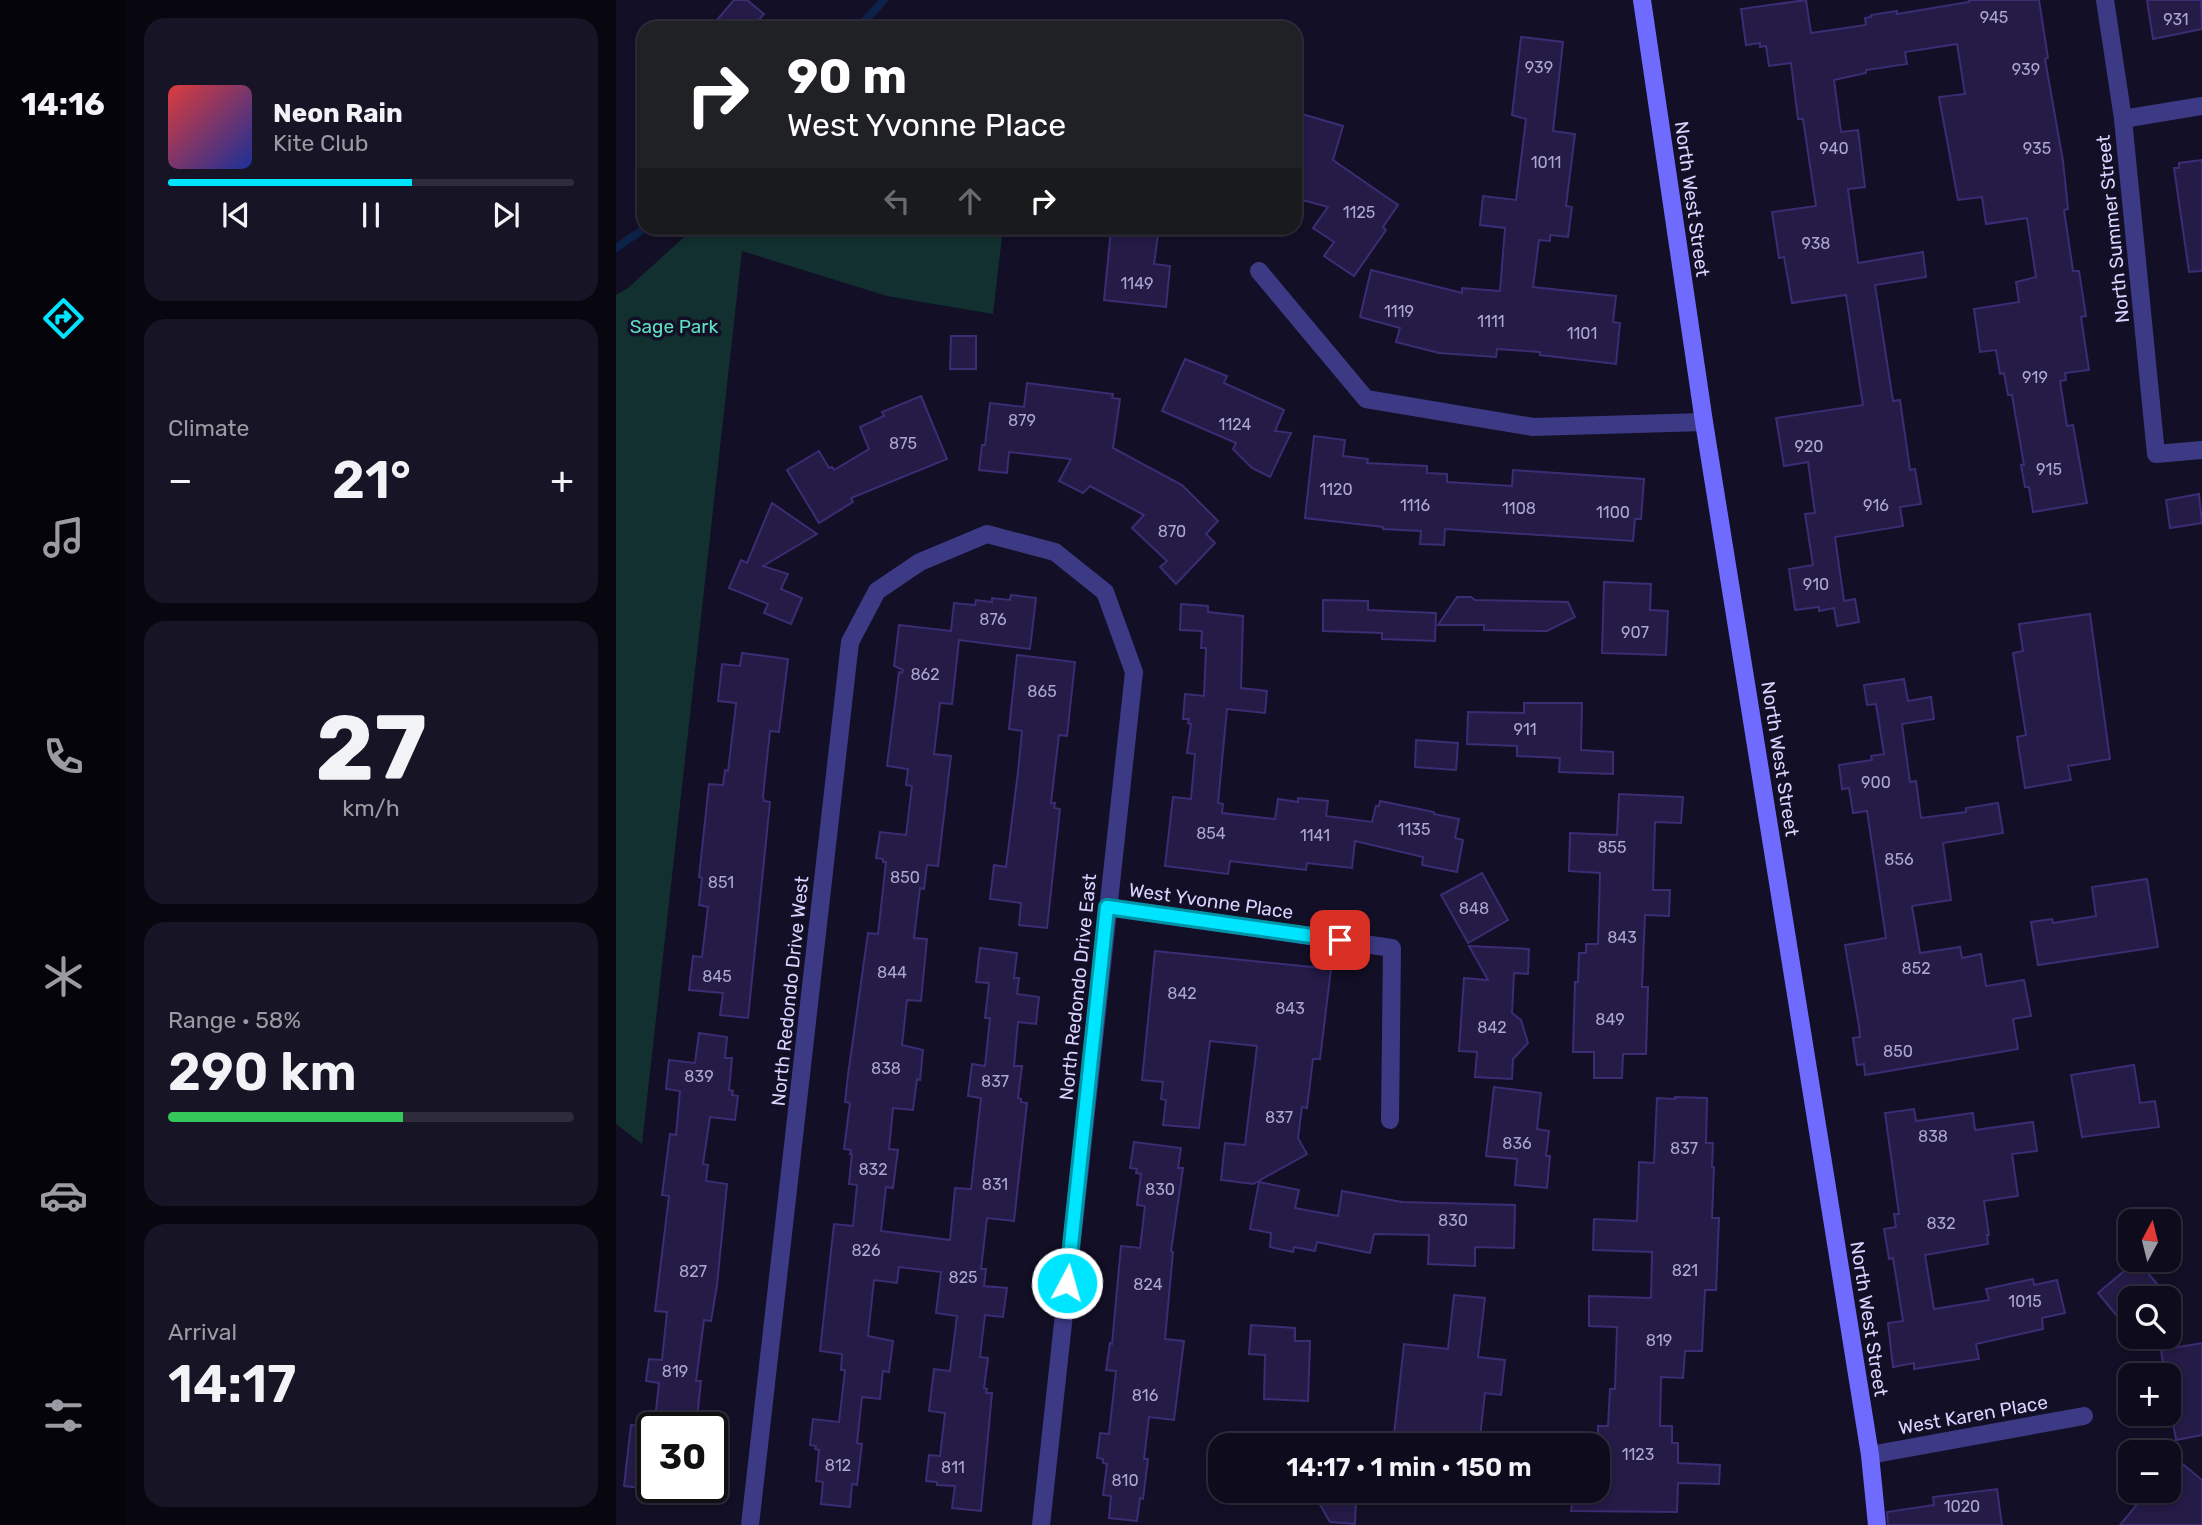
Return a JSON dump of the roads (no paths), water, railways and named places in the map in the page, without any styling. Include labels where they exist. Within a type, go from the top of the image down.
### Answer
[{"type":"street","name":"North West Street","points":[[1642,0],[1704,422],[1870,1455],[1877,1525]]},
{"type":"street","name":"North Summer Street","points":[[2105,0],[2123,119],[2156,454],[2202,450]]},
{"type":"street","points":[[2123,119],[2202,106]]},
{"type":"street","points":[[1259,271],[1366,399],[1533,427],[1704,422]]},
{"type":"street","name":"North Redondo Drive East","points":[[987,534],[1055,552],[1105,593],[1134,672],[1041,1525]]},
{"type":"street","name":"North Redondo Drive West","points":[[750,1525],[850,642],[877,591],[919,562],[987,534]]},
{"type":"street","name":"West Yvonne Place","points":[[1107,907],[1392,948],[1390,1120]]},
{"type":"street","name":"West Karen Place","points":[[1870,1455],[2084,1416]]},
{"type":"waterway","points":[[864,21],[884,0]]},
{"type":"waterway","points":[[616,248],[637,234]]},
{"type":"park label","name":"Sage Park","points":[[674,326]]}]
